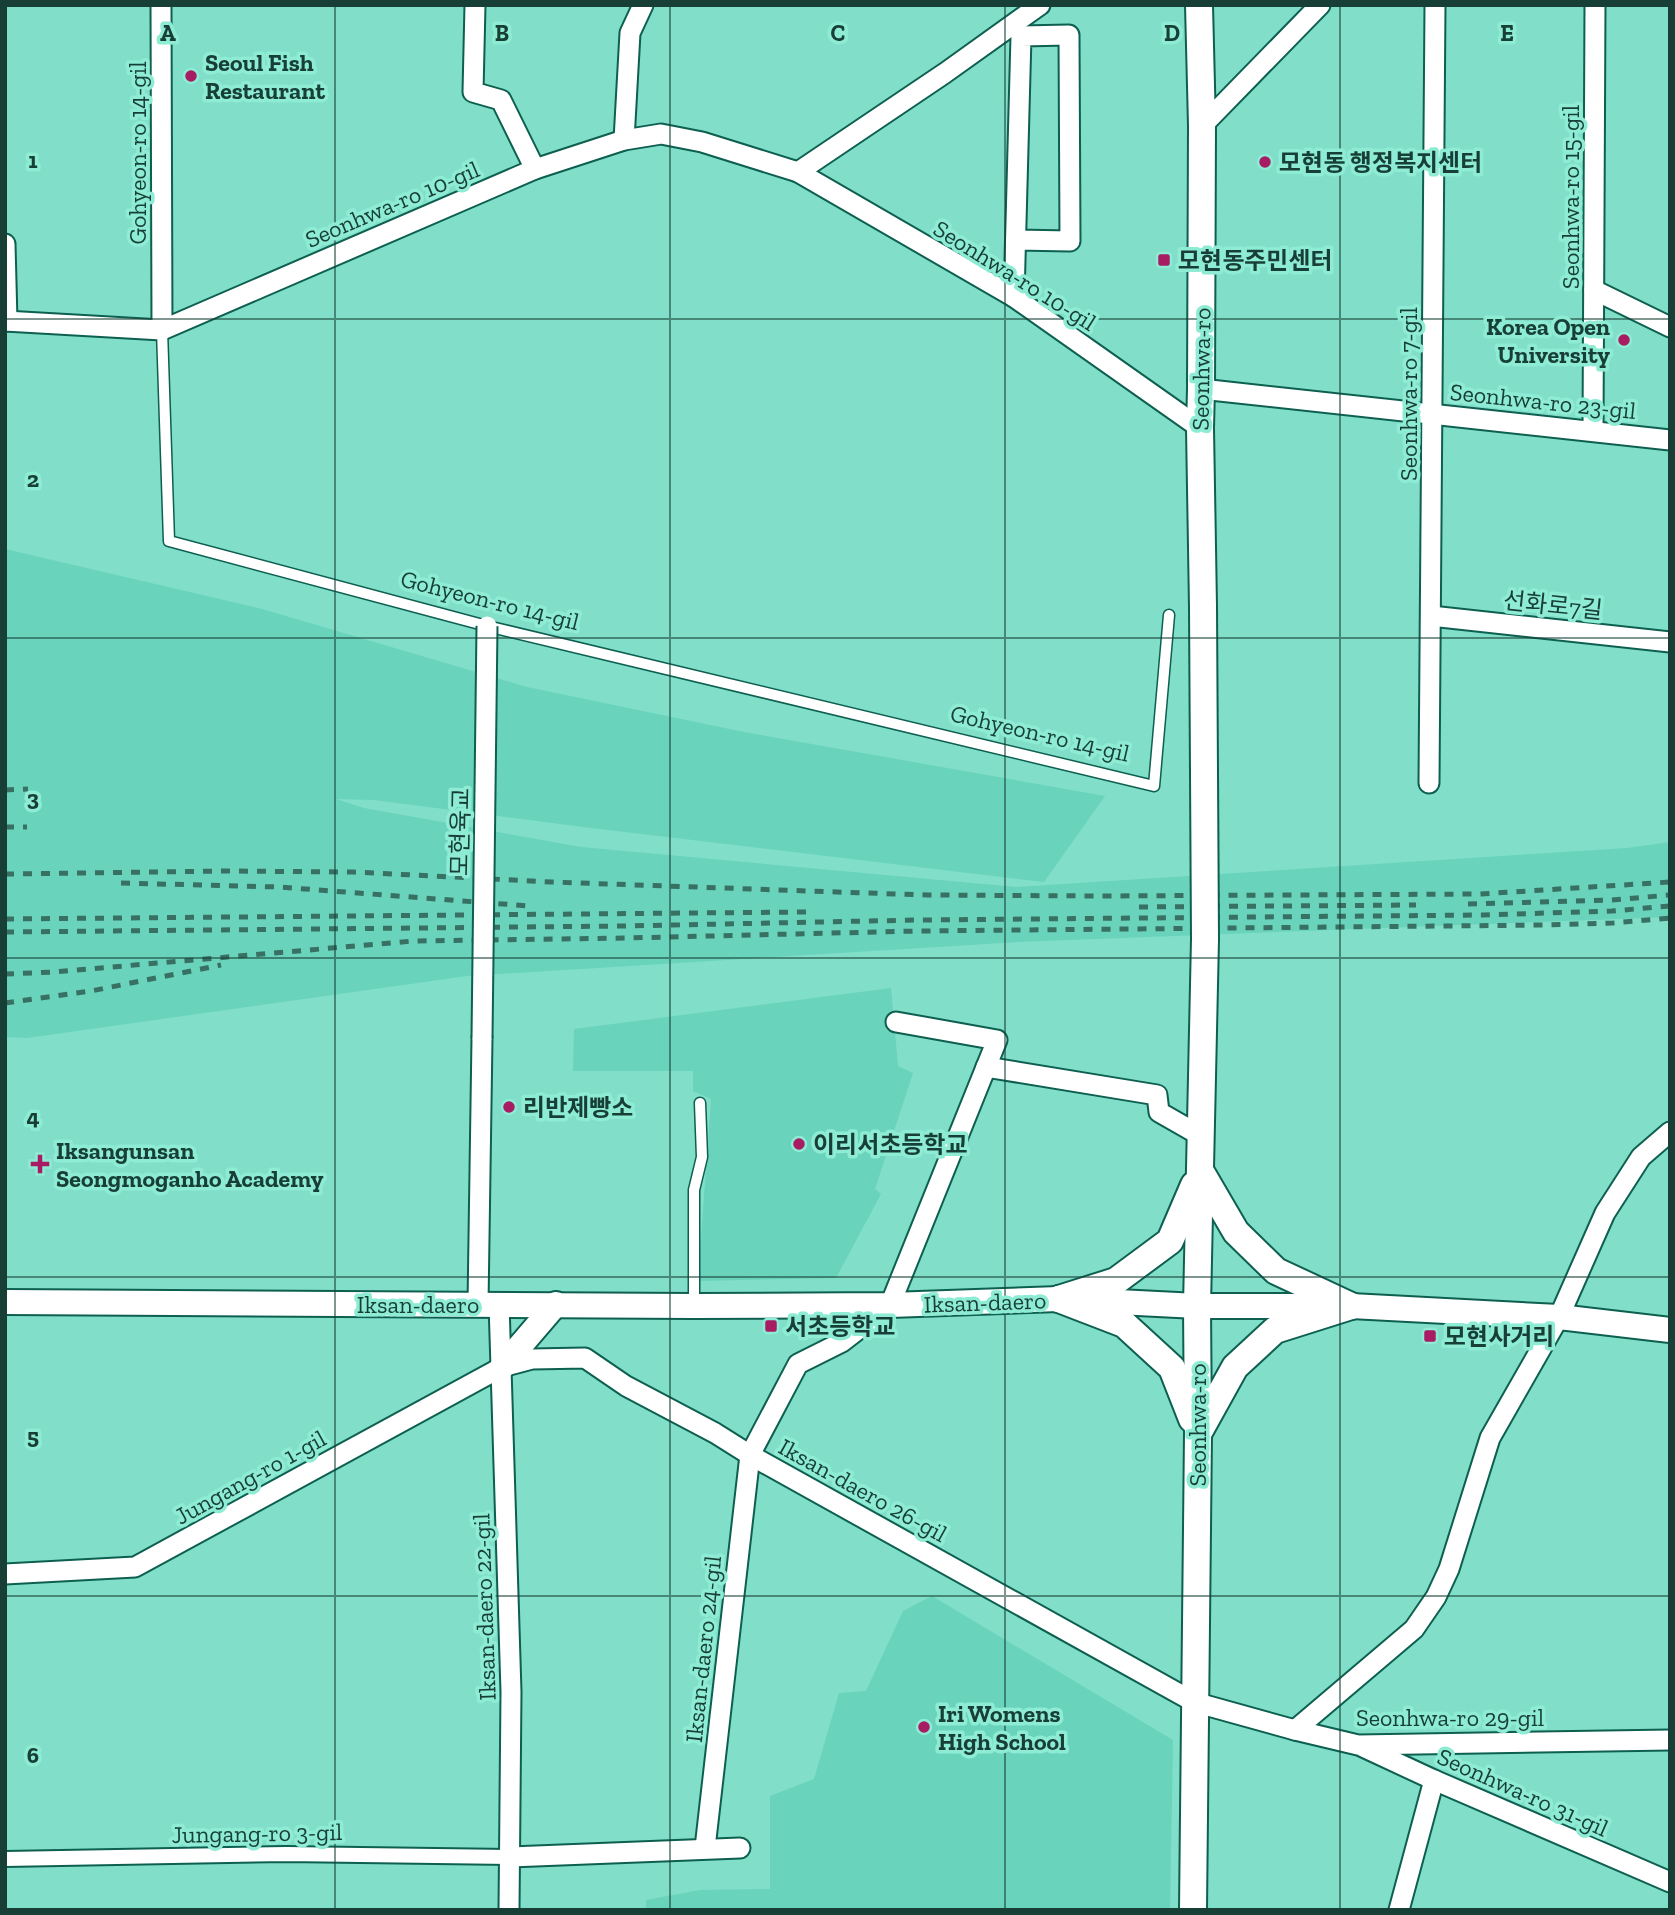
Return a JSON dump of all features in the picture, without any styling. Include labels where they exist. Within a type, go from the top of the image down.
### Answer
[{"type":"main road","name":"Seonhwa-ro","points":[[1193,1910],[1197,1306],[1205,939],[1200,428],[1202,126],[1199,5]]},
{"type":"main road","points":[[1059,1299],[1116,1281],[1170,1241],[1200,1171]]},
{"type":"main road","points":[[1200,1171],[1236,1232],[1276,1270],[1351,1306]]},
{"type":"main road","points":[[1059,1299],[1124,1324],[1172,1368],[1198,1433]]},
{"type":"main road","points":[[1198,1433],[1235,1367],[1275,1330],[1351,1306]]},
{"type":"street","name":"Gohyeon-ro 14-gil","points":[[161,5],[162,330]]},
{"type":"street","points":[[475,5],[473,92],[501,100],[535,169]]},
{"type":"street","points":[[624,140],[630,33],[643,5]]},
{"type":"street","points":[[798,173],[1040,5]]},
{"type":"street","points":[[1202,126],[1320,5]]},
{"type":"street","name":"Seonhwa-ro 7-gil","points":[[1429,783],[1435,5]]},
{"type":"street","name":"Seonhwa-ro 15-gil","points":[[1593,431],[1595,5]]},
{"type":"street","points":[[1014,297],[1021,36],[1069,35],[1070,241],[1016,240]]},
{"type":"street","name":"Seonhwa-ro 10-gil","points":[[6,321],[162,330],[535,169],[624,140],[661,134],[702,142],[798,173],[1014,297],[1200,428]]},
{"type":"street","points":[[5,244],[6,321]]},
{"type":"street","points":[[1594,290],[1670,327]]},
{"type":"street","name":"Seonhwa-ro 23-gil","points":[[1201,389],[1670,440]]},
{"type":"street","name":"선화로7길","points":[[1431,616],[1670,642]]},
{"type":"street","name":"모현육교","points":[[487,626],[482,1038],[489,1304]]},
{"type":"street","points":[[750,1455],[798,1364],[842,1342],[890,1305],[997,1040],[895,1022]]},
{"type":"street","points":[[986,1067],[1157,1095],[1159,1112],[1201,1136]]},
{"type":"street","points":[[1295,1730],[1414,1629],[1436,1597],[1449,1569],[1490,1438],[1559,1317],[1605,1213],[1641,1157],[1670,1132]]},
{"type":"street","name":"Iksan-daero","points":[[5,1302],[694,1306],[890,1305],[1059,1299],[1197,1306],[1351,1306],[1559,1317],[1670,1330]]},
{"type":"street","name":"Iksan-daero 22-gil","points":[[489,1304],[502,1367],[511,1692],[509,1910]]},
{"type":"street","points":[[502,1367],[556,1304]]},
{"type":"street","name":"Iksan-daero 26-gil","points":[[502,1367],[532,1359],[585,1358],[626,1386],[715,1433],[1194,1702]]},
{"type":"street","name":"Jungang-ro 1-gil","points":[[5,1574],[135,1567],[502,1367]]},
{"type":"street","name":"Iksan-daero 24-gil","points":[[705,1848],[750,1455]]},
{"type":"street","name":"Seonhwa-ro 29-gil","points":[[1194,1702],[1358,1745],[1670,1740]]},
{"type":"street","name":"Seonhwa-ro 31-gil","points":[[1358,1745],[1670,1882]]},
{"type":"street","points":[[1399,1910],[1434,1780]]},
{"type":"street","points":[[510,1857],[740,1848]]},
{"type":"street","name":"Jungang-ro 3-gil","points":[[5,1859],[286,1854],[510,1857]]},
{"type":"lane","name":"Gohyeon-ro 14-gil","points":[[162,330],[169,541],[487,626],[1154,786],[1169,615]]},
{"type":"lane","points":[[694,1306],[694,1190],[702,1157],[701,1103]]},
{"type":"shaded area","points":[[5,549],[262,609],[527,687],[744,732],[1105,796],[1044,882],[374,800],[336,799],[364,808],[581,847],[1016,887],[1627,848],[1670,842],[1670,917],[1018,942],[467,976],[27,1038],[5,1037]]},
{"type":"shaded area","name":"이리서초등학교","points":[[891,988],[898,1066],[913,1073],[875,1189],[881,1194],[836,1278],[698,1281],[711,1099],[693,1091],[693,1071],[573,1071],[574,1029]]},
{"type":"shaded area","points":[[932,1596],[1173,1740],[1170,1910],[646,1910],[646,1900],[700,1890],[770,1889],[770,1796],[814,1779],[839,1693],[866,1691],[903,1611]]},
{"type":"railway","points":[[5,790],[28,789]]},
{"type":"railway","points":[[5,827],[27,827]]},
{"type":"railway","points":[[5,874],[353,872],[928,895],[1102,896],[1480,894],[1670,882]]},
{"type":"railway","points":[[121,883],[279,887],[529,906]]},
{"type":"railway","points":[[1468,904],[1611,900],[1670,895]]},
{"type":"railway","points":[[1139,907],[1416,905]]},
{"type":"railway","points":[[5,932],[1483,915],[1612,911],[1670,906]]},
{"type":"railway","points":[[5,919],[807,912]]},
{"type":"railway","points":[[5,974],[413,941],[918,931],[1546,925],[1670,918]]},
{"type":"railway","points":[[5,1003],[91,991],[221,965]]},
{"type":"place","name":"Seoul Fish Restaurant","points":[[191,76]]},
{"type":"place","name":"모현동 행정복지센터","points":[[1265,162]]},
{"type":"place","name":"모현동주민센터","points":[[1164,260]]},
{"type":"place","name":"Korea Open University","points":[[1624,340]]},
{"type":"place","name":"리반제빵소","points":[[509,1107]]},
{"type":"place","name":"이리서초등학교","points":[[799,1144]]},
{"type":"place","name":"Iksangunsan Seongmoganho Academy","points":[[40,1164]]},
{"type":"place","name":"서초등학교","points":[[771,1326]]},
{"type":"place","name":"모현사거리","points":[[1430,1336]]},
{"type":"place","name":"Iri Womens High School","points":[[924,1727]]}]
